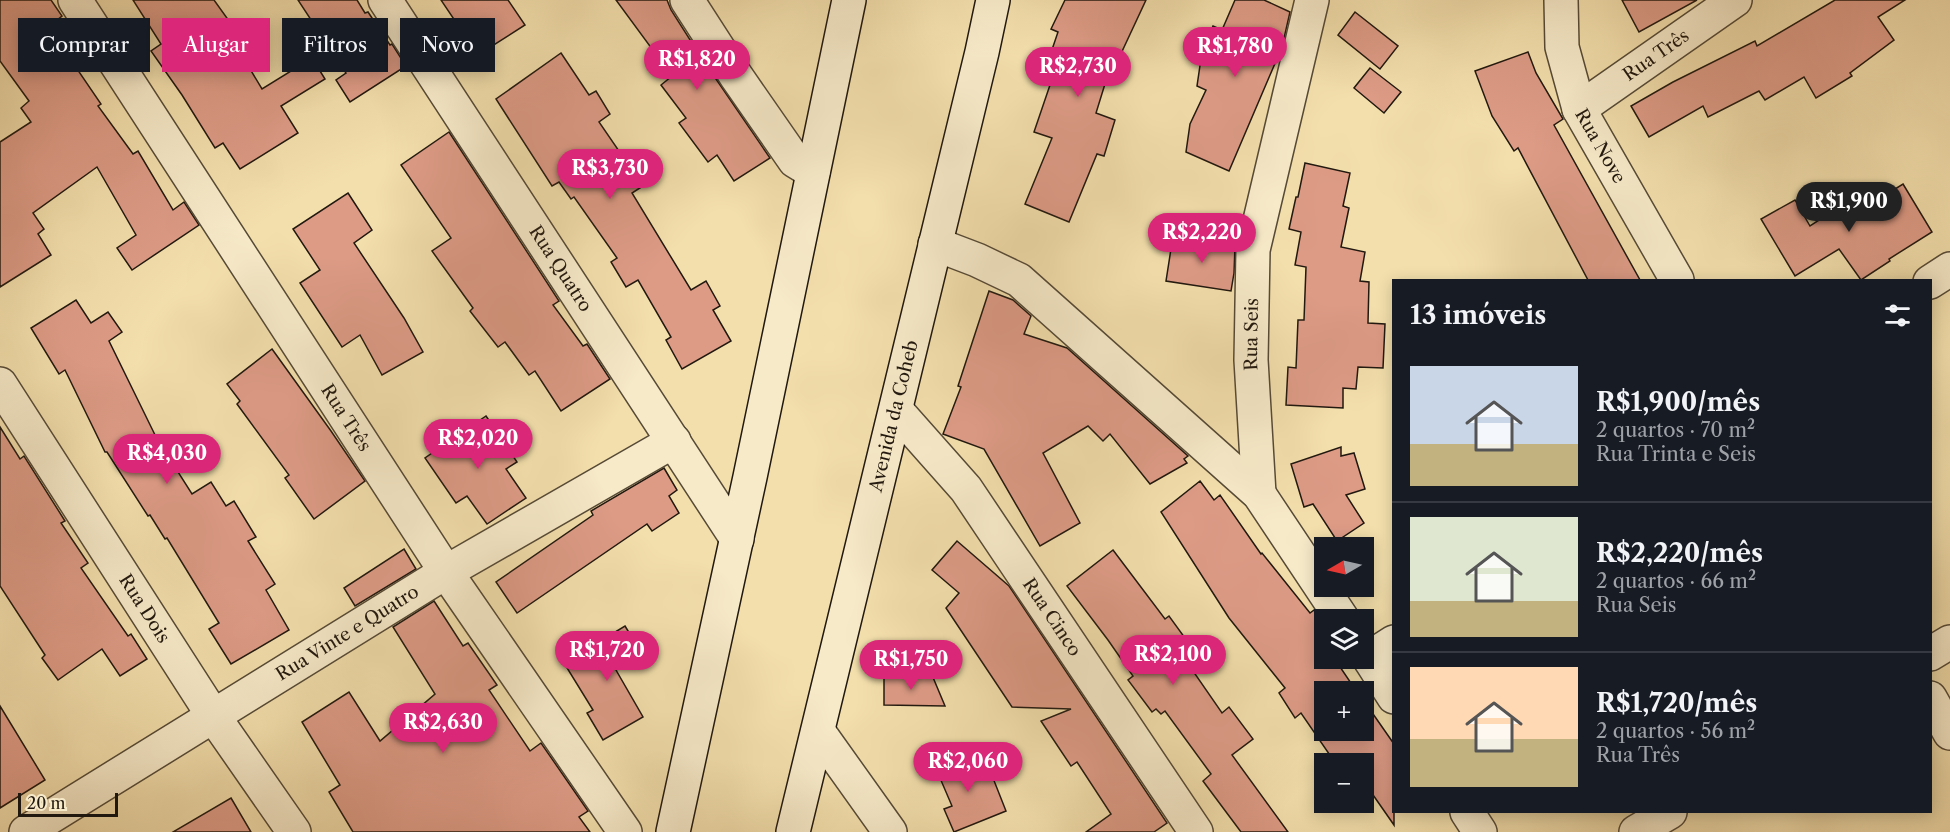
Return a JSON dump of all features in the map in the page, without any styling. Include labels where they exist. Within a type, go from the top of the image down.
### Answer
[{"type":"street","name":"Rua Três","points":[[75,0],[446,572],[625,832]]},
{"type":"street","name":"Rua Quatro","points":[[385,0],[737,538]]},
{"type":"street","points":[[687,0],[795,161],[813,172]]},
{"type":"street","points":[[674,832],[849,0]]},
{"type":"street","name":"Avenida da Coheb","points":[[794,832],[993,0]]},
{"type":"street","name":"Rua Seis","points":[[1258,494],[1251,360],[1253,250],[1312,0]]},
{"type":"street","name":"Rua Nove","points":[[1561,0],[1562,47],[1579,109],[1676,279]]},
{"type":"street","name":"Rua Três","points":[[1579,109],[1734,0]]},
{"type":"street","points":[[935,244],[977,260],[1019,280],[1258,494],[1336,609]]},
{"type":"street","points":[[1932,281],[1950,269]]},
{"type":"street","name":"Rua Dois","points":[[0,384],[214,717],[294,832]]},
{"type":"street","name":"Rua Cinco","points":[[896,410],[966,489],[1196,832]]},
{"type":"street","name":"Rua Vinte e Quatro","points":[[26,832],[446,572],[674,441]]},
{"type":"street","points":[[1932,653],[1950,642]]},
{"type":"street","points":[[1375,650],[1392,692]]},
{"type":"street","points":[[1932,702],[1950,733]]},
{"type":"street","points":[[818,731],[890,832]]},
{"type":"street","points":[[1468,813],[1480,832]]},
{"type":"street","points":[[1636,832],[1668,813]]},
{"type":"building","points":[[0,0],[51,0],[62,16],[60,18],[18,18],[18,72],[79,72],[101,104],[98,106],[133,154],[138,151],[173,210],[184,202],[199,225],[132,270],[117,248],[136,235],[97,167],[33,213],[44,229],[38,234],[51,255],[0,287],[0,142],[31,122],[21,108],[29,101],[0,61]]},
{"type":"building","points":[[133,0],[214,0],[227,18],[162,18],[162,67],[151,51],[161,44],[150,27],[150,18],[144,18]]},
{"type":"building","points":[[298,0],[357,0],[365,13],[368,12],[372,18],[310,18]]},
{"type":"building","points":[[441,0],[508,0],[525,25],[495,44],[495,18],[453,18]]},
{"type":"building","points":[[616,0],[667,0],[694,46],[691,48],[716,79],[770,158],[734,181],[717,155],[708,162],[679,123],[686,118],[661,85],[672,76]]},
{"type":"building","points":[[1065,0],[1146,0],[1118,60],[1113,58],[1096,113],[1115,120],[1104,156],[1097,154],[1069,222],[1025,204],[1052,138],[1034,132],[1050,85],[1041,82],[1058,32],[1051,29]]},
{"type":"building","points":[[1235,0],[1264,0],[1290,12],[1282,47],[1229,171],[1186,152],[1190,124],[1206,90],[1197,86],[1202,52],[1213,26],[1222,30]]},
{"type":"building","points":[[1622,0],[1697,0],[1639,32]]},
{"type":"building","points":[[1835,0],[1905,0],[1878,17],[1894,40],[1850,73],[1852,76],[1816,98],[1804,77],[1765,100],[1759,91],[1708,117],[1703,106],[1649,137],[1631,106],[1755,41],[1757,46]]},
{"type":"building","points":[[1355,12],[1398,46],[1380,69],[1338,35]]},
{"type":"building","points":[[388,42],[392,44],[400,57],[400,70],[350,102],[336,80],[346,73],[388,72]]},
{"type":"building","points":[[1528,52],[1536,73],[1563,119],[1554,125],[1639,279],[1587,279],[1518,148],[1514,151],[1492,116],[1475,71]]},
{"type":"building","points":[[561,53],[589,95],[596,91],[610,114],[599,122],[643,186],[632,193],[691,290],[706,281],[720,306],[713,310],[731,341],[682,369],[666,340],[671,337],[638,280],[626,287],[611,262],[617,258],[574,197],[571,199],[559,182],[552,186],[496,99]]},
{"type":"building","points":[[1370,68],[1401,92],[1384,113],[1354,88]]},
{"type":"building","points":[[166,72],[252,72],[262,89],[289,72],[321,72],[325,79],[281,106],[298,133],[240,169],[223,143],[215,148]]},
{"type":"building","points":[[449,132],[559,301],[553,305],[583,346],[587,344],[610,379],[561,411],[535,371],[529,375],[505,342],[498,347],[470,311],[473,308],[432,251],[451,238],[401,165]]},
{"type":"building","points":[[1305,163],[1350,173],[1343,206],[1349,208],[1341,247],[1365,252],[1360,281],[1369,282],[1368,323],[1385,324],[1383,368],[1358,367],[1356,389],[1343,388],[1343,408],[1286,405],[1288,367],[1296,368],[1298,320],[1304,320],[1306,267],[1295,265],[1301,232],[1289,229]]},
{"type":"building","points":[[1903,184],[1932,232],[1863,279],[1839,249],[1795,276],[1761,219],[1795,200],[1810,226],[1850,200],[1858,212]]},
{"type":"building","points":[[348,193],[372,230],[354,243],[404,318],[423,352],[382,375],[360,335],[342,347],[300,283],[320,270],[293,229]]},
{"type":"building","points":[[1173,236],[1235,246],[1231,291],[1166,281]]},
{"type":"building","points":[[989,291],[1013,300],[1031,316],[1024,334],[1067,348],[1188,456],[1184,459],[1187,463],[1150,484],[1110,434],[1103,441],[1088,426],[1043,453],[1080,523],[1040,546],[984,449],[943,434],[961,387],[958,386]]},
{"type":"building","points":[[76,300],[91,323],[108,312],[122,332],[109,341],[157,439],[192,494],[211,482],[226,506],[234,501],[256,537],[248,541],[275,584],[266,590],[289,630],[231,664],[209,629],[219,623],[167,538],[165,539],[150,515],[148,516],[105,452],[65,370],[59,374],[31,328]]},
{"type":"building","points":[[272,349],[365,481],[314,519],[285,478],[289,475],[237,404],[240,401],[227,384]]},
{"type":"building","points":[[486,416],[517,462],[506,469],[526,498],[487,524],[467,496],[456,503],[425,458]]},
{"type":"building","points":[[0,427],[20,459],[24,456],[65,521],[61,523],[88,563],[81,568],[128,636],[131,634],[147,659],[120,676],[102,649],[58,680],[42,658],[45,655],[0,586]]},
{"type":"building","points":[[1341,447],[1341,456],[1354,453],[1365,489],[1346,495],[1364,523],[1343,537],[1334,537],[1313,504],[1304,507],[1291,464]]},
{"type":"building","points":[[664,468],[677,490],[669,496],[679,513],[652,531],[647,524],[517,613],[496,582],[593,515],[591,511]]},
{"type":"building","points":[[1200,481],[1214,500],[1220,495],[1261,554],[1310,613],[1314,610],[1314,669],[1341,669],[1350,681],[1314,681],[1314,732],[1301,713],[1295,718],[1279,693],[1285,688],[1229,618],[1161,512]]},
{"type":"building","points":[[957,541],[1009,586],[1167,823],[1154,832],[1086,832],[1111,814],[1077,762],[1071,766],[1041,721],[1071,709],[1012,707],[946,608],[959,593],[932,570]]},
{"type":"building","points":[[404,549],[416,569],[355,606],[344,588]]},
{"type":"building","points":[[1113,550],[1165,619],[1169,616],[1185,638],[1175,645],[1222,713],[1229,707],[1253,739],[1232,755],[1288,832],[1241,832],[1203,781],[1211,774],[1165,711],[1161,714],[1156,709],[1152,712],[1128,680],[1133,676],[1067,586]]},
{"type":"building","points":[[434,601],[463,646],[468,643],[497,685],[489,690],[530,751],[541,743],[588,811],[579,817],[590,832],[353,832],[329,792],[340,785],[302,722],[349,692],[380,741],[435,694],[393,627]]},
{"type":"building","points":[[625,626],[642,654],[616,670],[643,717],[603,740],[587,713],[593,710],[564,663]]},
{"type":"building","points":[[884,674],[932,675],[945,706],[884,705]]},
{"type":"building","points":[[0,706],[45,780],[0,808]]},
{"type":"building","points":[[1374,715],[1392,741],[1394,825],[1374,796],[1374,753],[1328,753],[1320,741],[1374,741]]},
{"type":"building","points":[[964,752],[976,780],[991,773],[1006,811],[954,832],[944,809],[952,806],[934,764]]},
{"type":"building","points":[[231,798],[251,832],[173,832]]}]
